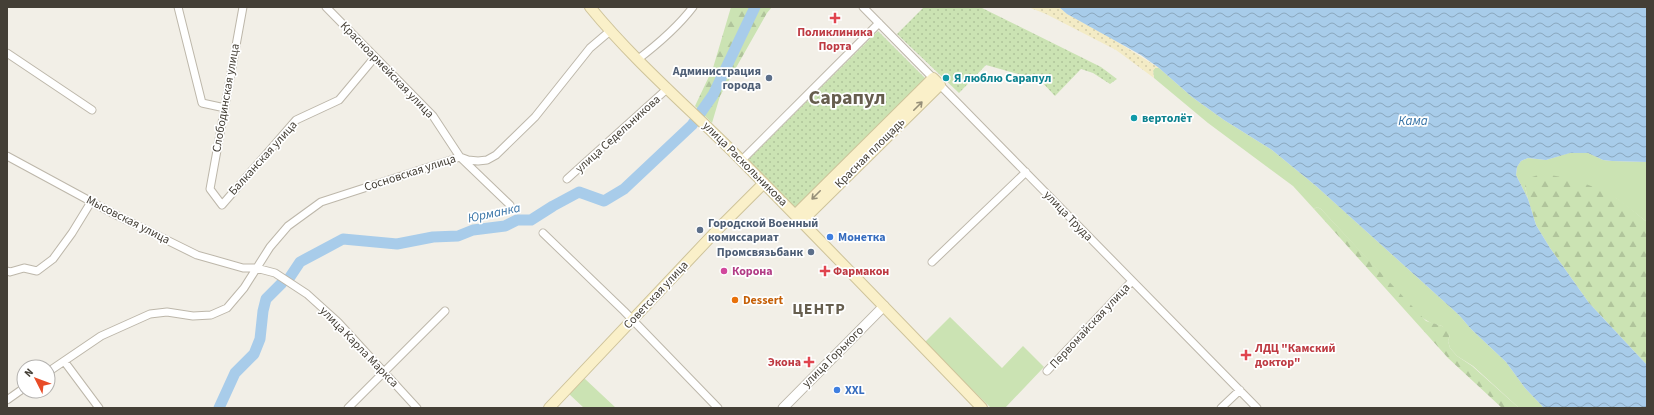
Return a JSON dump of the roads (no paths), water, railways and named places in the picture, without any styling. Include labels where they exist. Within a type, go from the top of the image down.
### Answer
[{"type":"main road","name":"улица Раскольникова","points":[[590,7],[637,60],[720,139],[982,408]]},
{"type":"main road","name":"Красная площадь","points":[[798,219],[936,82]]},
{"type":"main road","name":"Советская улица","points":[[549,408],[720,227],[764,184]]},
{"type":"street","points":[[178,7],[202,103],[224,108]]},
{"type":"street","name":"Слободинская улица","points":[[210,189],[243,7]]},
{"type":"street","name":"Красноармейская улица","points":[[326,7],[433,116],[460,157],[510,205]]},
{"type":"street","points":[[637,60],[664,39],[684,20],[693,7]]},
{"type":"street","name":"улица Труда","points":[[863,7],[1257,408]]},
{"type":"street","points":[[741,161],[879,24]]},
{"type":"street","name":"Сосновская улица","points":[[56,366],[101,336],[150,314],[167,312],[194,316],[211,315],[227,308],[244,288],[270,248],[288,226],[321,202],[460,157],[478,161],[487,160],[496,155],[535,117],[590,48],[610,31]]},
{"type":"street","points":[[7,53],[92,110]]},
{"type":"street","name":"Балканская улица","points":[[210,189],[222,204],[296,120],[339,100],[375,57]]},
{"type":"street","name":"улица Седельникова","points":[[567,179],[671,91]]},
{"type":"street","name":"Мысовская улица","points":[[7,156],[91,202],[197,255],[243,268],[256,268]]},
{"type":"street","points":[[932,262],[1026,172]]},
{"type":"street","points":[[7,271],[10,272],[24,268],[37,270],[53,258],[72,234],[91,202]]},
{"type":"street","points":[[543,233],[633,320],[718,408]]},
{"type":"street","name":"улица Карла Маркса","points":[[256,268],[275,273],[306,294],[338,322],[417,408]]},
{"type":"street","name":"Первомайская улица","points":[[1048,371],[1132,281]]},
{"type":"street","name":"улица Горького","points":[[783,408],[884,306]]},
{"type":"street","points":[[348,408],[445,311]]},
{"type":"street","points":[[64,361],[99,408]]},
{"type":"street","points":[[1221,408],[1240,390]]},
{"type":"water","name":"Кама","points":[[1059,7],[1647,7],[1647,162],[1603,160],[1588,153],[1570,153],[1546,160],[1528,158],[1521,161],[1517,167],[1516,175],[1528,199],[1536,225],[1550,248],[1589,303],[1647,365],[1647,408],[1544,408],[1525,388],[1506,362],[1471,329],[1459,315],[1316,186],[1272,150],[1224,120],[1192,97],[1159,68],[1141,55],[1067,14]]},
{"type":"waterway","name":"Юрманка","points":[[290,277],[300,262],[343,239],[397,244],[433,237],[458,236],[473,230],[505,226],[517,220],[531,220],[579,192],[604,201],[624,189],[692,125],[713,95],[755,7]]},
{"type":"waterway","name":"Юрманка","points":[[219,408],[235,373],[254,354],[260,339],[266,299],[282,283]]},
{"type":"place","name":"Поликлиника Порта","points":[[835,18]]},
{"type":"place","name":"Администрация города","points":[[769,78]]},
{"type":"place","name":"Я люблю Сарапул","points":[[946,78]]},
{"type":"place","name":"вертолёт","points":[[1134,118]]},
{"type":"place","name":"Городской Военный комиссариат","points":[[700,230]]},
{"type":"place","name":"Монетка","points":[[830,237]]},
{"type":"place","name":"Промсвязьбанк","points":[[811,252]]},
{"type":"place","name":"Корона","points":[[724,271]]},
{"type":"place","name":"Фармакон","points":[[825,271]]},
{"type":"place","name":"Dessert","points":[[735,300]]},
{"type":"place","name":"ЛДЦ \"Камский доктор\"","points":[[1246,355]]},
{"type":"place","name":"Экона","points":[[809,362]]},
{"type":"place","name":"XXL","points":[[837,390]]},
{"type":"district","name":"Сарапул","points":[[847,98]]},
{"type":"district","name":"ЦЕНТР","points":[[819,309]]}]
